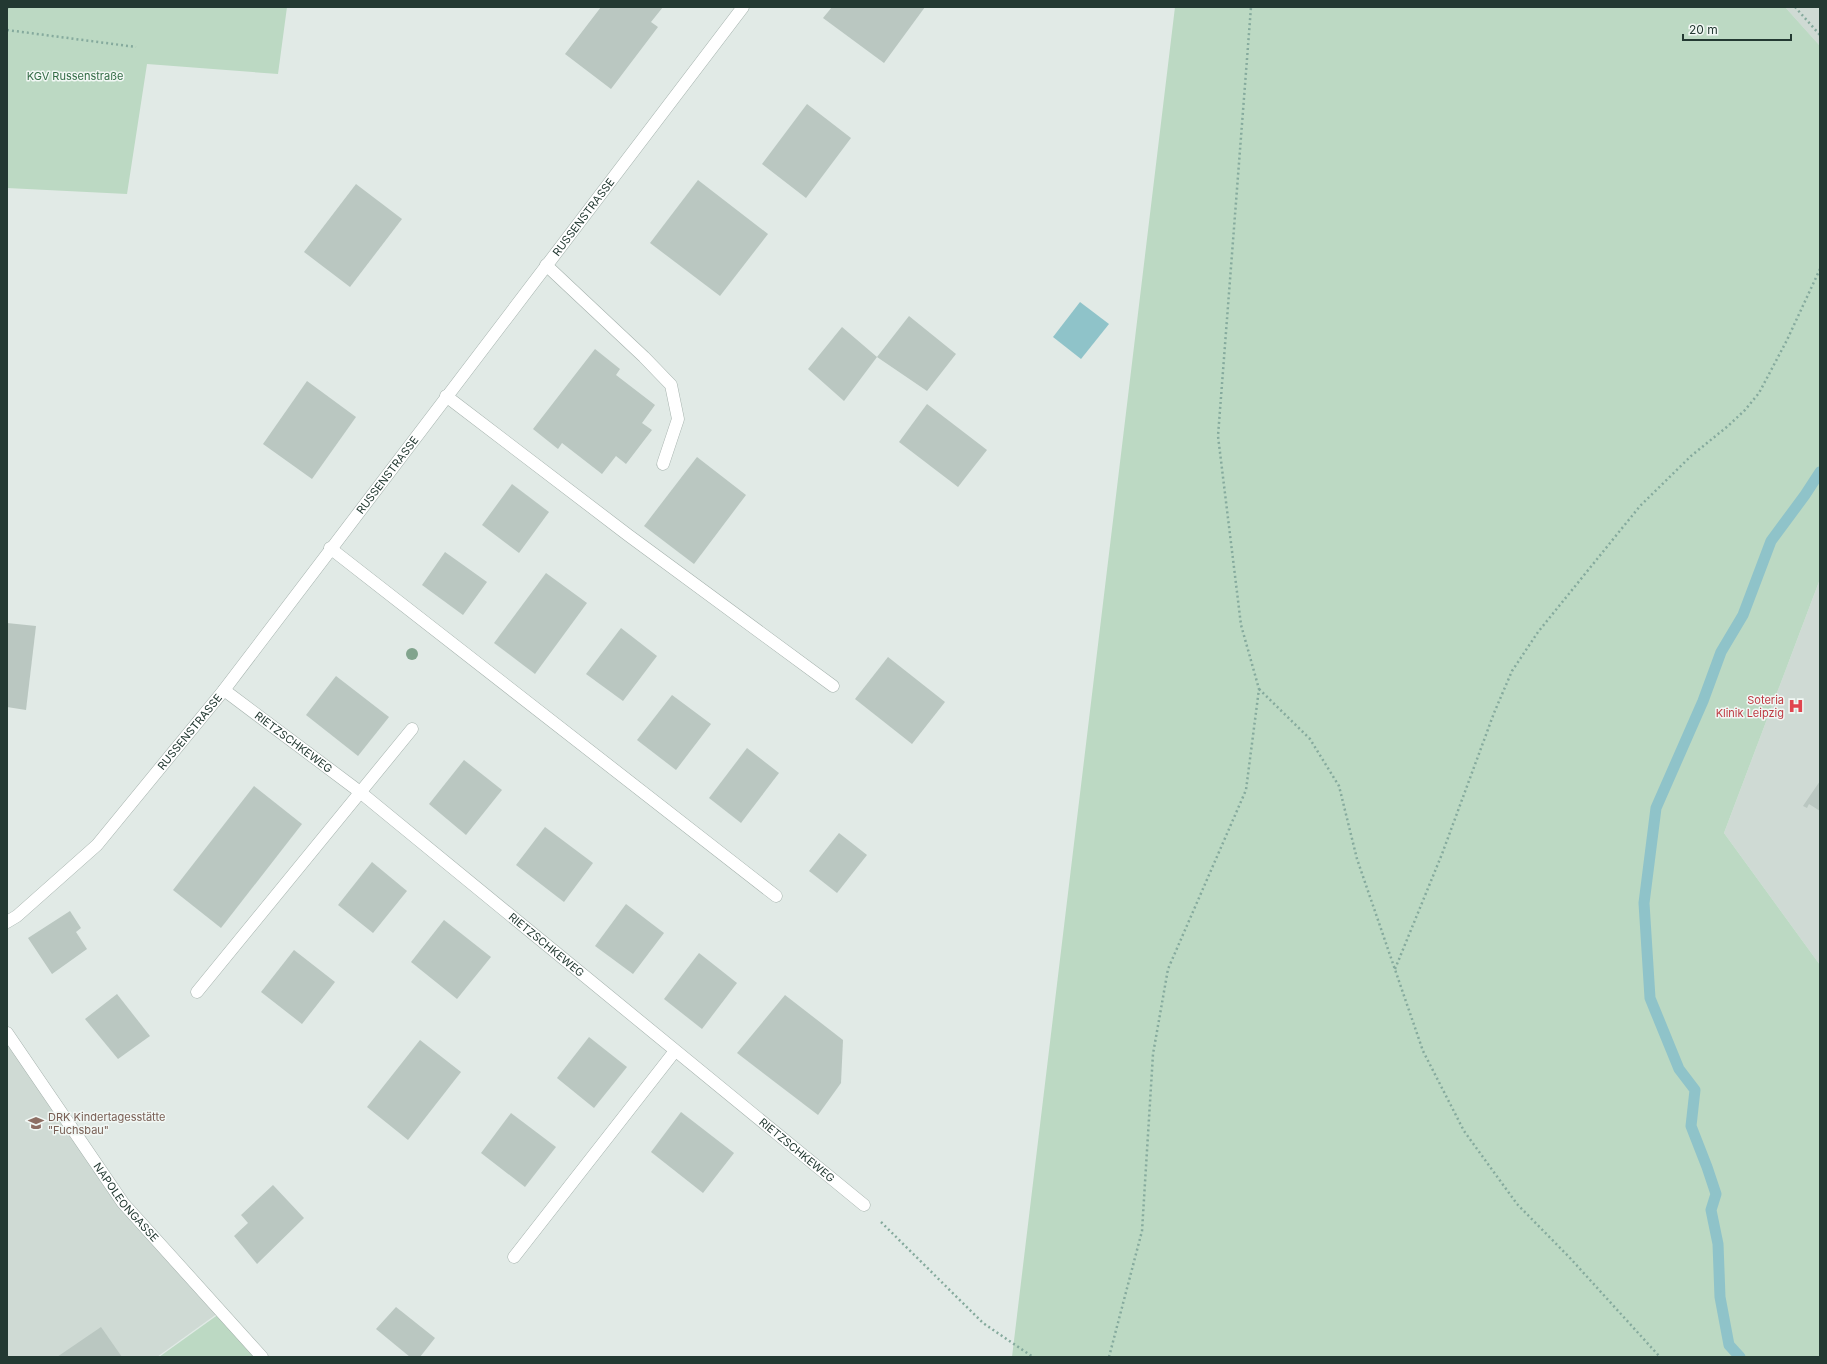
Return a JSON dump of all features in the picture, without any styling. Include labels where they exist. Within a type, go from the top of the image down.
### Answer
[{"type":"street","name":"RUSSENSTRASSE","points":[[7,922],[17,916],[97,845],[224,690],[330,548],[743,7]]},
{"type":"street","points":[[546,265],[644,356],[671,385],[678,419],[664,464]]},
{"type":"street","points":[[446,396],[628,535],[833,686]]},
{"type":"street","points":[[330,548],[776,896]]},
{"type":"street","name":"RIETZSCHKEWEG","points":[[224,690],[360,792],[864,1205]]},
{"type":"street","points":[[197,992],[412,729]]},
{"type":"street","name":"NAPOLEONGASSE","points":[[7,1033],[123,1203],[262,1357]]},
{"type":"street","points":[[514,1257],[675,1051]]},
{"type":"path","points":[[1109,1357],[1142,1231],[1152,1054],[1168,969],[1246,790],[1259,689],[1241,625],[1218,436],[1251,7]]},
{"type":"path","points":[[1795,7],[1820,35]]},
{"type":"path","points":[[7,30],[136,47]]},
{"type":"path","points":[[1395,969],[1442,854],[1494,713],[1512,671],[1538,632],[1640,506],[1691,456],[1745,410],[1759,393],[1787,340],[1820,269]]},
{"type":"path","points":[[1259,689],[1310,739],[1339,786],[1357,859],[1423,1051],[1464,1131],[1517,1204],[1570,1258],[1660,1357]]},
{"type":"path","points":[[864,1205],[983,1323],[1033,1357]]},
{"type":"shaded area","points":[[1785,7],[1820,7],[1820,46]]},
{"type":"shaded area","name":"Soteria Klinik Leipzig","points":[[1820,579],[1820,965],[1724,833]]},
{"type":"shaded area","name":"DRK Kindertagesstätte \"Fuchsbau\"","points":[[7,1039],[122,1207],[218,1313],[157,1357],[7,1357]]},
{"type":"green space","name":"KGV Russenstraße","points":[[7,7],[287,7],[278,74],[147,64],[127,194],[7,188]]},
{"type":"green space","points":[[1175,7],[1785,7],[1820,46],[1820,579],[1724,833],[1820,965],[1820,1357],[1012,1357]]},
{"type":"green space","points":[[219,1314],[259,1357],[159,1357]]},
{"type":"water","points":[[1080,302],[1109,324],[1081,359],[1053,337]]},
{"type":"building","points":[[601,7],[663,7],[651,22],[658,27],[611,89],[565,54]]},
{"type":"building","points":[[832,7],[925,7],[884,63],[823,18]]},
{"type":"building","points":[[807,104],[851,138],[806,198],[762,164]]},
{"type":"building","points":[[698,180],[768,234],[720,296],[650,243]]},
{"type":"building","points":[[356,184],[402,219],[350,287],[304,252]]},
{"type":"building","points":[[909,316],[956,354],[927,391],[877,357]]},
{"type":"building","points":[[842,327],[877,357],[844,401],[808,369]]},
{"type":"building","points":[[595,349],[620,369],[616,375],[655,405],[642,423],[652,430],[626,464],[616,456],[602,474],[562,443],[558,449],[533,429]]},
{"type":"building","points":[[307,381],[356,417],[312,479],[263,444]]},
{"type":"building","points":[[927,404],[987,450],[958,487],[899,442]]},
{"type":"building","points":[[697,457],[746,495],[694,564],[644,526]]},
{"type":"building","points":[[512,484],[549,512],[519,553],[482,525]]},
{"type":"building","points":[[445,552],[487,582],[463,615],[422,585]]},
{"type":"building","points":[[546,573],[587,603],[535,674],[494,643]]},
{"type":"building","points":[[7,623],[36,626],[26,710],[7,707]]},
{"type":"building","points":[[621,628],[657,656],[623,701],[586,674]]},
{"type":"building","points":[[888,657],[945,702],[912,744],[855,699]]},
{"type":"building","points":[[336,676],[389,717],[358,756],[306,715]]},
{"type":"building","points":[[672,695],[711,724],[676,770],[637,740]]},
{"type":"building","points":[[747,748],[779,773],[741,823],[709,798]]},
{"type":"building","points":[[464,760],[502,790],[466,835],[429,804]]},
{"type":"building","points":[[1820,781],[1820,811],[1809,804],[1807,808],[1803,806]]},
{"type":"building","points":[[254,786],[302,824],[221,928],[173,890]]},
{"type":"building","points":[[545,827],[593,863],[564,902],[516,865]]},
{"type":"building","points":[[839,833],[867,855],[837,893],[809,871]]},
{"type":"building","points":[[372,862],[407,891],[373,933],[338,905]]},
{"type":"building","points":[[626,904],[664,933],[633,974],[595,946]]},
{"type":"building","points":[[70,911],[81,928],[76,932],[87,949],[52,974],[28,938]]},
{"type":"building","points":[[444,920],[491,957],[457,999],[411,962]]},
{"type":"building","points":[[294,950],[335,982],[302,1024],[261,992]]},
{"type":"building","points":[[699,953],[737,983],[702,1029],[664,999]]},
{"type":"building","points":[[117,994],[150,1036],[118,1059],[85,1019]]},
{"type":"building","points":[[785,995],[843,1040],[841,1083],[818,1115],[737,1053]]},
{"type":"building","points":[[589,1037],[627,1067],[594,1108],[557,1078]]},
{"type":"building","points":[[420,1040],[461,1072],[408,1140],[367,1107]]},
{"type":"building","points":[[681,1112],[734,1153],[703,1193],[651,1152]]},
{"type":"building","points":[[511,1113],[556,1147],[525,1187],[481,1153]]},
{"type":"building","points":[[273,1185],[304,1218],[257,1264],[234,1236],[248,1223],[241,1215]]},
{"type":"building","points":[[396,1307],[435,1338],[420,1357],[410,1357],[376,1329]]},
{"type":"building","points":[[101,1327],[122,1357],[57,1357]]},
{"type":"waterway","points":[[1740,1357],[1729,1345],[1720,1297],[1718,1244],[1711,1210],[1716,1194],[1691,1126],[1695,1090],[1679,1069],[1650,998],[1644,903],[1656,808],[1703,701],[1721,652],[1743,615],[1771,541],[1820,472]]},
{"type":"place","name":"Soteria Klinik Leipzig","points":[[1796,706]]},
{"type":"place","name":"DRK Kindertagesstätte \"Fuchsbau\"","points":[[36,1123]]}]
